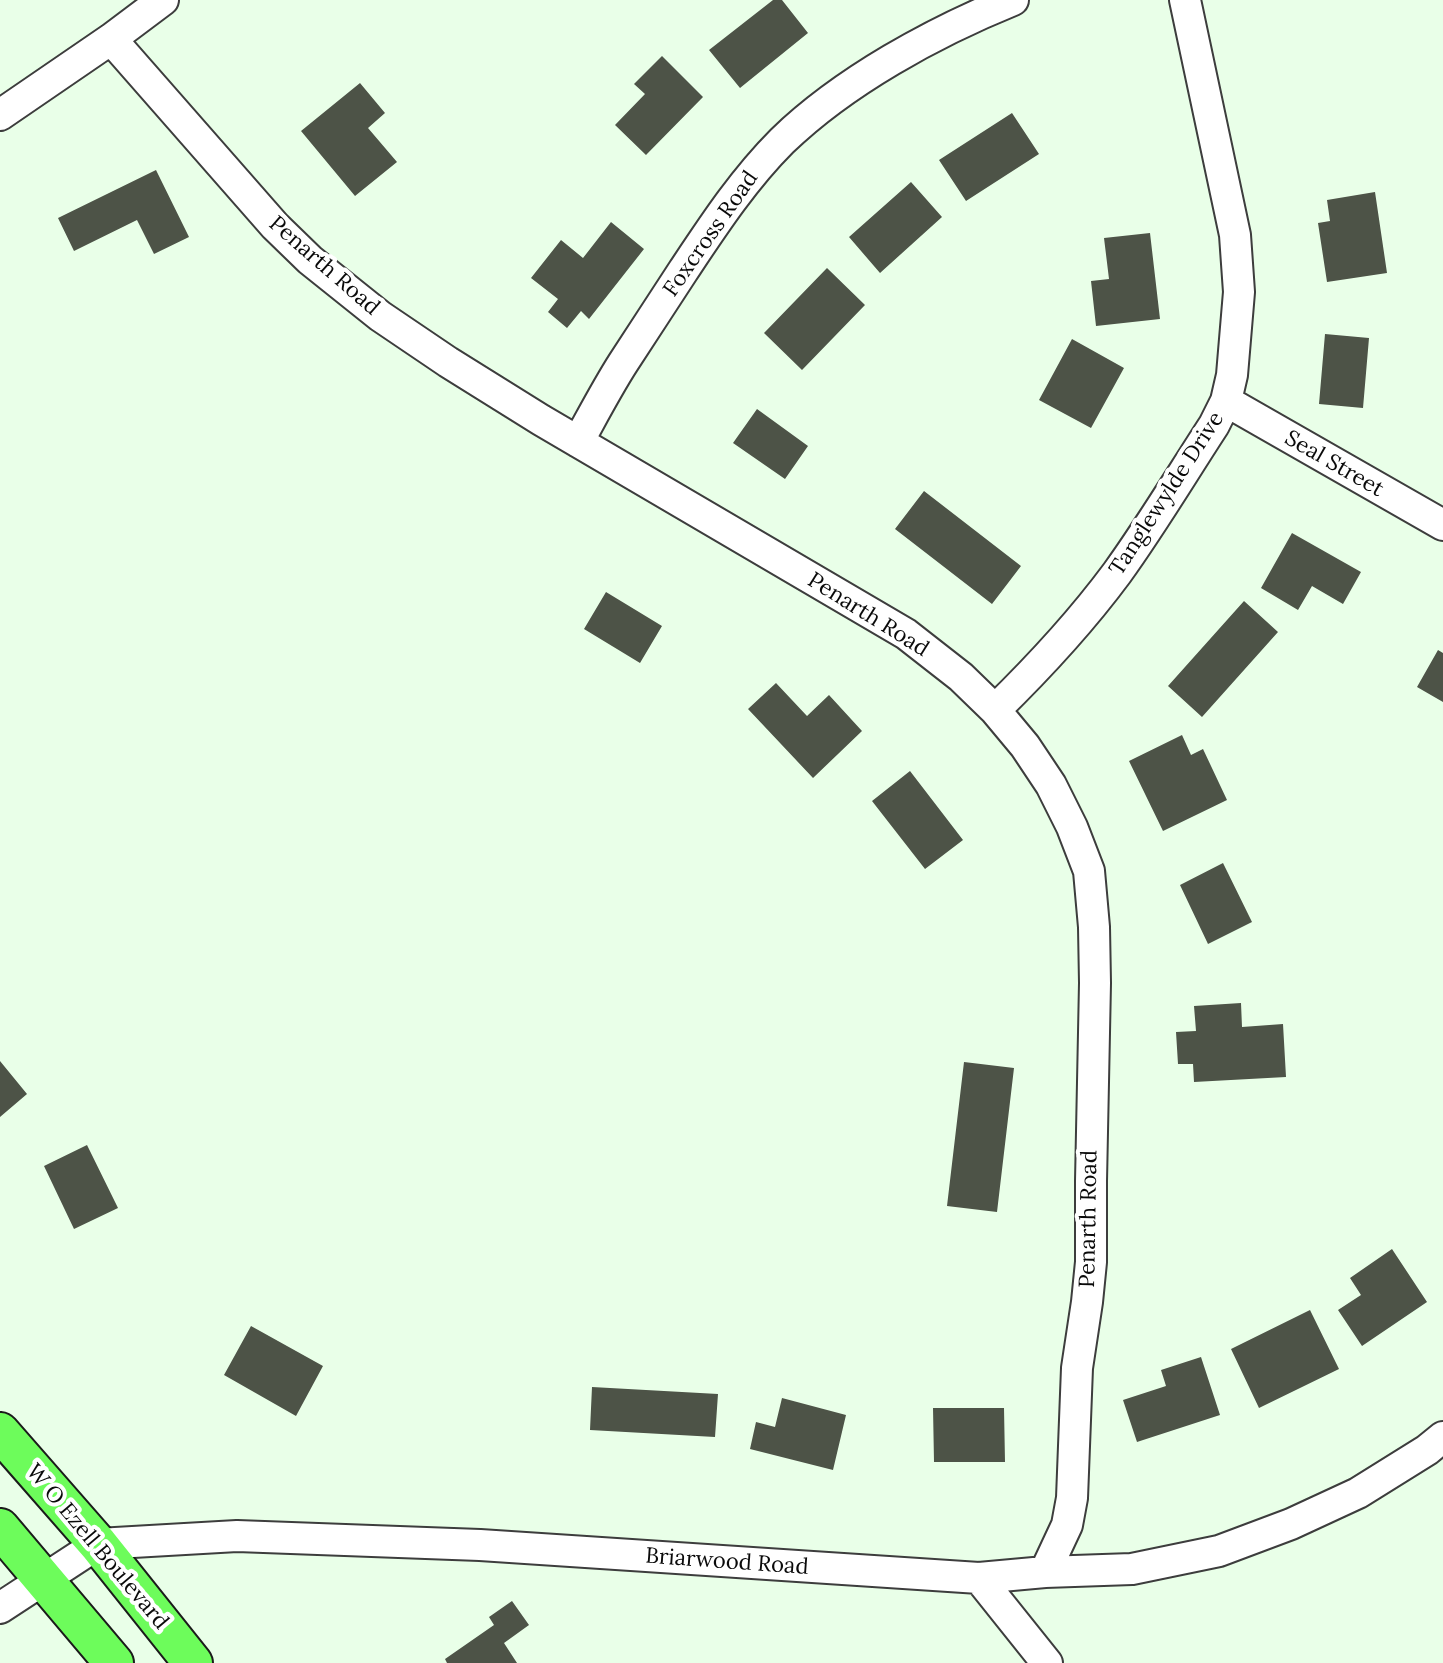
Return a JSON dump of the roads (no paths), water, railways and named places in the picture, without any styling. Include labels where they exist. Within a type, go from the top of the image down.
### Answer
[{"type":"main road","name":"W O Ezell Boulevard","points":[[0,1432],[98,1544],[193,1663]]},
{"type":"main road","points":[[0,1528],[114,1663]]},
{"type":"street","points":[[0,115],[163,0]]},
{"type":"street","name":"Foxcross Road","points":[[578,442],[622,364],[723,211],[782,141],[854,83],[943,32],[1013,0]]},
{"type":"street","name":"Tanglewylde Drive","points":[[995,710],[1081,620],[1118,571],[1214,425],[1226,401],[1232,375],[1239,292],[1235,235],[1185,0]]},
{"type":"street","name":"Penarth Road","points":[[111,39],[275,226],[310,260],[380,316],[578,442],[906,634],[961,677],[995,710],[1025,746],[1051,785],[1089,871],[1095,983],[1091,1262],[1077,1368],[1072,1498],[1067,1525],[1045,1572]]},
{"type":"street","name":"Seal Street","points":[[1226,401],[1443,525]]},
{"type":"street","name":"Briarwood Road","points":[[0,1608],[98,1544],[237,1536],[449,1544],[979,1578],[1132,1569],[1219,1551],[1291,1524],[1358,1493],[1443,1437]]},
{"type":"street","points":[[979,1578],[1047,1663]]}]
